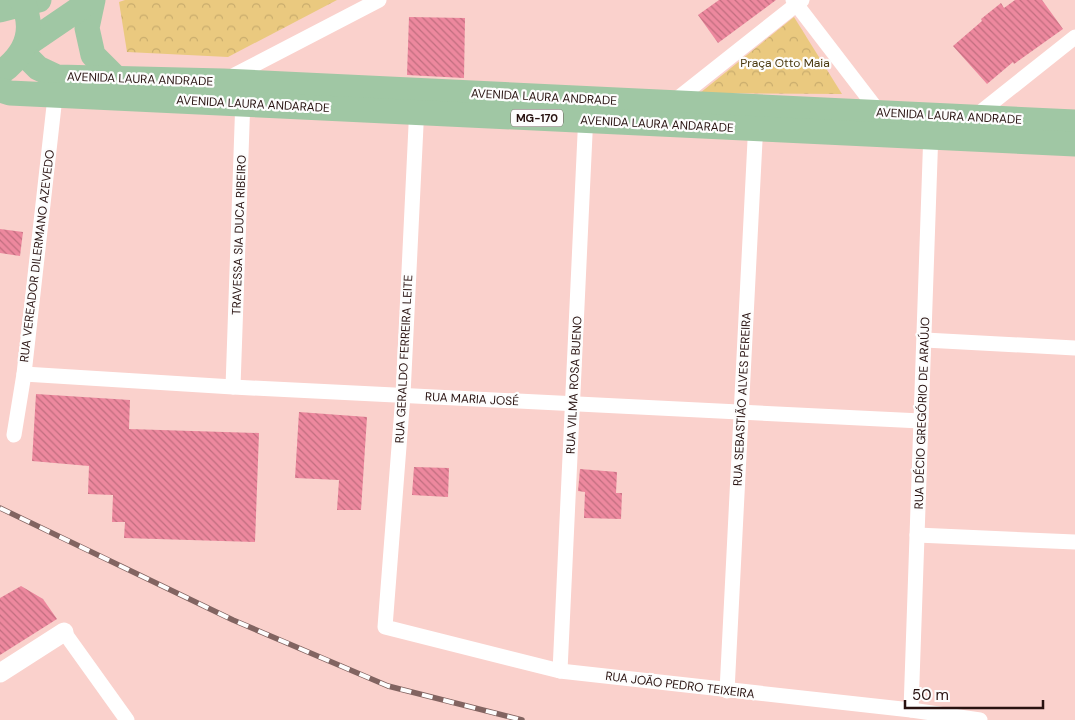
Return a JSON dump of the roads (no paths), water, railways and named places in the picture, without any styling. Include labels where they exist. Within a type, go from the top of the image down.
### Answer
[{"type":"main road","points":[[0,73],[9,67],[24,49],[92,0]]},
{"type":"main road","points":[[92,0],[87,28],[93,54],[116,78]]},
{"type":"main road","points":[[0,10],[28,1],[29,24],[24,49]]},
{"type":"main road","name":"AVENIDA LAURA ANDRADE","points":[[24,49],[38,68],[56,86],[116,78],[237,89]]},
{"type":"main road","name":"AVENIDA LAURA ANDARADE","points":[[0,90],[10,93],[56,86],[237,89],[417,101],[973,128],[1075,144]]},
{"type":"main road","name":"AVENIDA LAURA ANDRADE","points":[[586,109],[672,103],[756,118],[879,112],[931,126]]},
{"type":"main road","name":"AVENIDA LAURA ANDRADE","points":[[973,128],[1075,122]]},
{"type":"street","points":[[237,89],[379,0]]},
{"type":"street","points":[[672,103],[798,2],[879,112]]},
{"type":"street","points":[[973,128],[1075,37]]},
{"type":"street","name":"RUA VEREADOR DILERMANO AZEVEDO","points":[[14,435],[24,374],[56,86]]},
{"type":"street","name":"TRAVESSA SIA DUCA RIBEIRO","points":[[234,387],[237,89]]},
{"type":"street","name":"RUA GERALDO FERREIRA LEITE","points":[[385,627],[403,395],[417,101]]},
{"type":"street","name":"RUA VILMA ROSA BUENO","points":[[560,671],[586,109]]},
{"type":"street","name":"RUA SEBASTIÃO ALVES PEREIRA","points":[[727,691],[756,118]]},
{"type":"street","name":"RUA DÉCIO GREGÓRIO DE ARAÚJO","points":[[911,710],[931,126]]},
{"type":"street","points":[[924,340],[1075,348]]},
{"type":"street","name":"RUA MARIA JOSÉ","points":[[24,374],[234,387],[921,421]]},
{"type":"street","points":[[917,535],[1075,542]]},
{"type":"street","name":"RUA JOÃO PEDRO TEIXEIRA","points":[[385,627],[560,671],[911,710],[980,720]]},
{"type":"street","points":[[0,673],[64,632],[127,720]]},
{"type":"railway","points":[[0,508],[233,620],[388,686],[522,720]]},
{"type":"park label","name":"Praça Otto Maia","points":[[785,63]]}]
